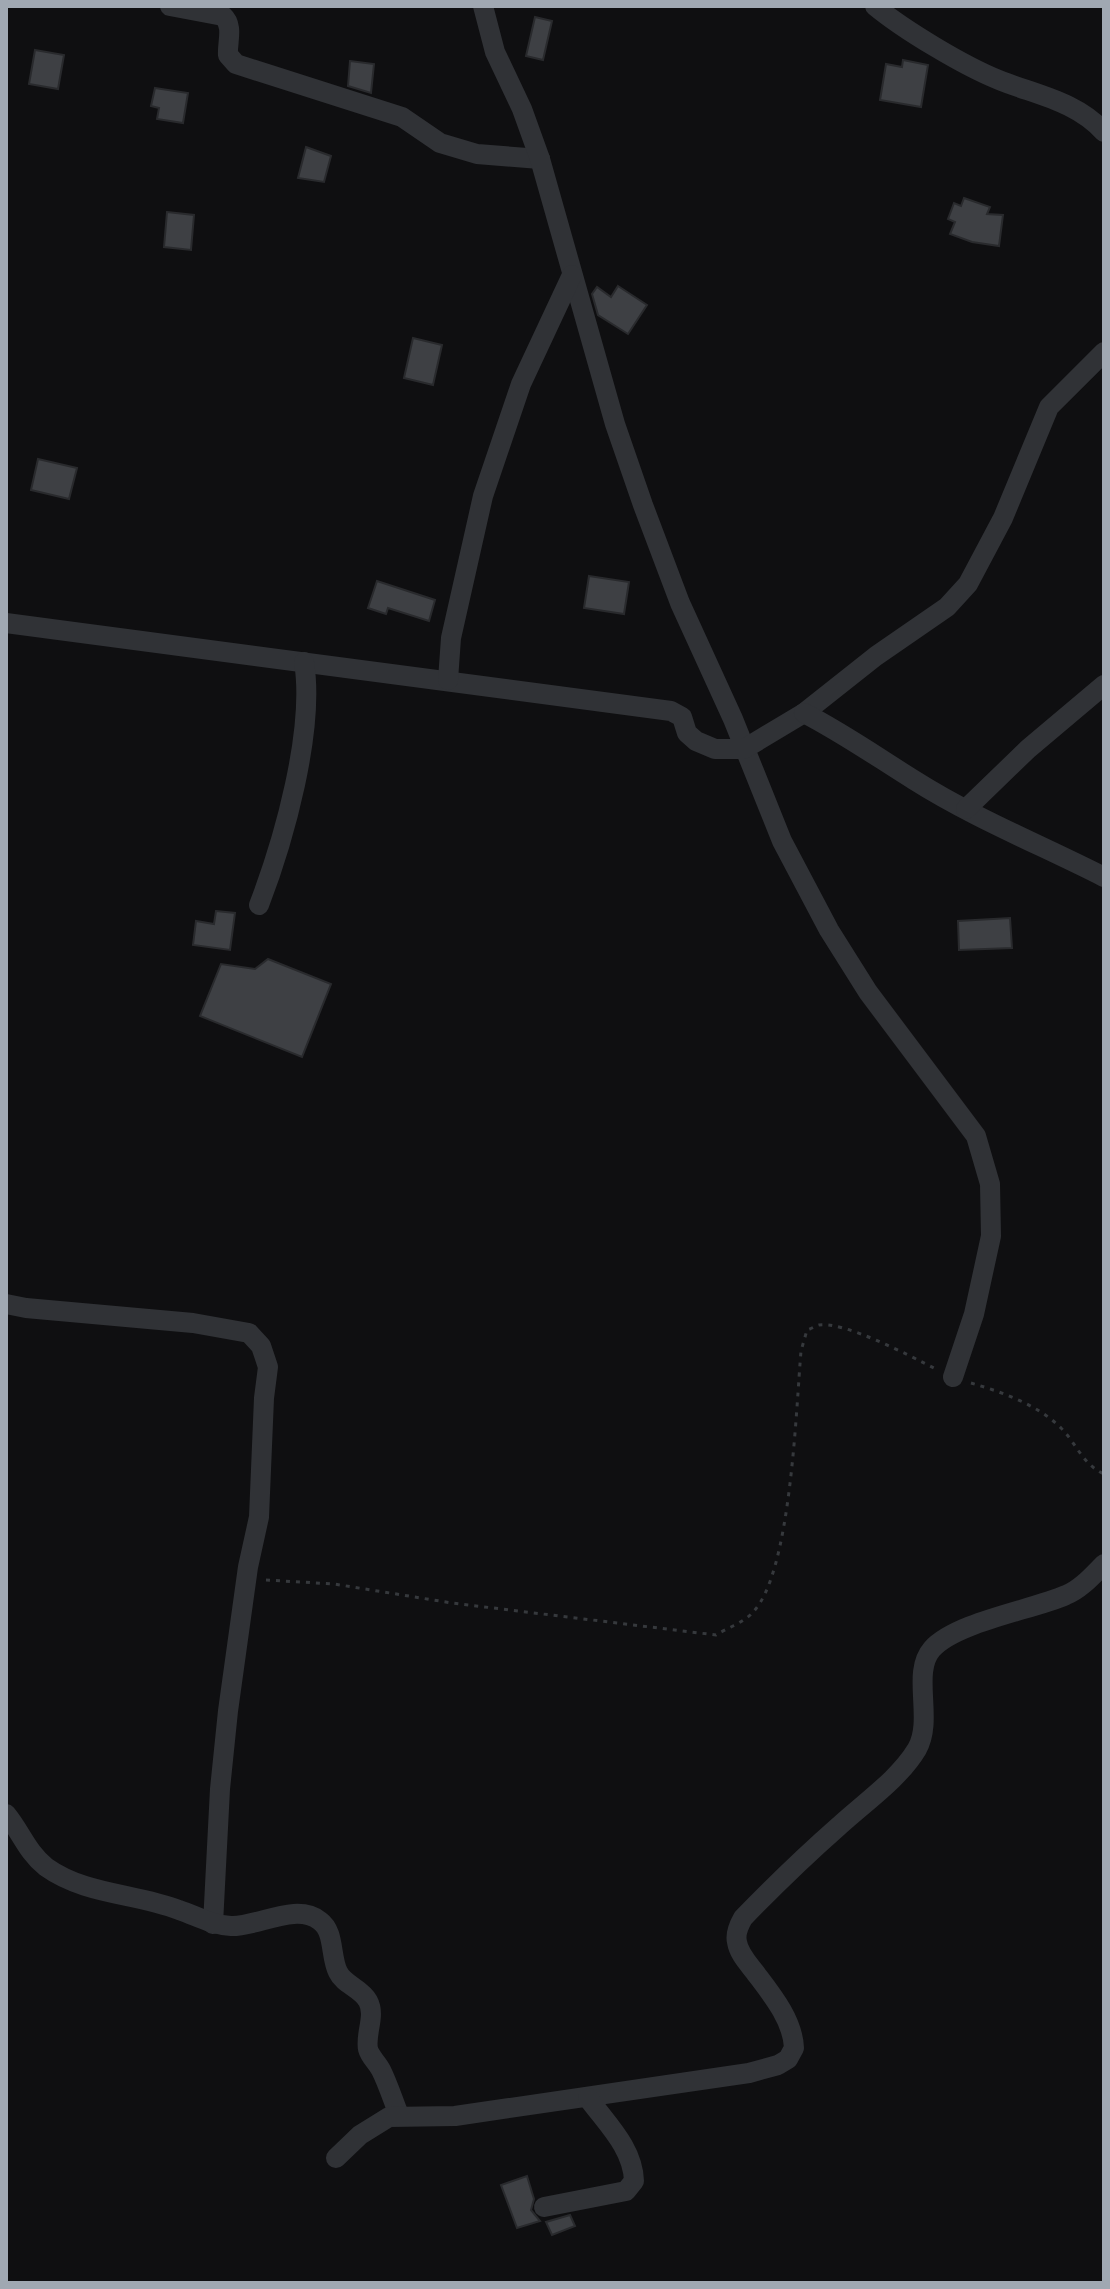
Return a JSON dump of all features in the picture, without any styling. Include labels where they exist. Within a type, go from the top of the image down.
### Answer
[{"type":"street","points":[[170,6],[223,16],[230,30],[228,55],[236,64],[402,117],[440,143],[477,154],[540,159]]},
{"type":"street","points":[[483,6],[495,52],[522,109],[540,159],[615,424],[643,505],[680,603],[733,719],[782,841],[829,930],[868,992],[976,1136],[990,1184],[991,1236],[974,1314],[953,1377]]},
{"type":"street","points":[[875,6],[931,44],[997,80],[1073,107],[1104,132]]},
{"type":"street","points":[[448,680],[451,638],[483,496],[521,384],[572,275]]},
{"type":"street","points":[[6,623],[671,711],[682,717],[687,733],[696,741],[715,749],[744,749],[804,713],[876,656],[947,607],[968,584],[1003,518],[1049,407],[1104,352]]},
{"type":"street","points":[[259,905],[277,859],[299,759],[308,685],[304,662]]},
{"type":"street","points":[[966,809],[1028,749],[1104,685]]},
{"type":"street","points":[[804,713],[853,739],[913,780],[966,809],[1104,877]]},
{"type":"street","points":[[6,1304],[193,1323],[249,1333],[261,1346],[268,1367],[259,1517],[248,1567],[226,1726],[213,1924]]},
{"type":"street","points":[[336,2158],[360,2135],[389,2117],[455,2116],[749,2073],[778,2065],[792,2054],[794,2041],[772,1995],[742,1955],[737,1943],[743,1918],[796,1864],[892,1779],[916,1750],[923,1733],[923,1672],[926,1659],[940,1642],[971,1627],[1070,1593],[1104,1564]]},
{"type":"street","points":[[6,1814],[32,1854],[62,1876],[94,1889],[179,1910],[213,1924],[252,1924],[294,1915],[320,1920],[329,1935],[338,1972],[369,2002],[369,2053],[380,2067],[399,2115]]},
{"type":"street","points":[[544,2207],[626,2191],[634,2181],[631,2159],[625,2147],[588,2098]]},
{"type":"path","points":[[248,1567],[257,1579],[334,1584],[452,1603],[716,1635],[753,1613],[769,1587],[781,1544],[801,1351],[807,1330],[821,1325],[847,1330],[891,1347],[953,1377],[993,1389],[1042,1413],[1063,1430],[1084,1461],[1104,1474]]},
{"type":"building","points":[[535,17],[552,21],[543,60],[526,56]]},
{"type":"building","points":[[35,50],[64,55],[58,89],[29,84]]},
{"type":"building","points":[[903,60],[928,65],[921,107],[880,100],[886,64],[902,67]]},
{"type":"building","points":[[350,61],[374,64],[371,93],[348,86]]},
{"type":"building","points":[[155,88],[188,93],[183,123],[157,119],[159,108],[151,106]]},
{"type":"building","points":[[306,147],[331,156],[324,182],[298,178]]},
{"type":"building","points":[[964,198],[990,207],[987,214],[1003,215],[999,246],[972,242],[950,234],[955,222],[948,219],[954,203],[961,206]]},
{"type":"building","points":[[167,212],[194,215],[191,250],[164,247]]},
{"type":"building","points":[[618,286],[647,305],[628,334],[598,315],[592,294],[597,287],[611,297]]},
{"type":"building","points":[[413,338],[442,345],[433,385],[404,378]]},
{"type":"building","points":[[38,459],[77,468],[69,499],[31,490]]},
{"type":"building","points":[[589,576],[629,582],[624,614],[584,608]]},
{"type":"building","points":[[377,581],[435,600],[429,621],[388,608],[386,614],[368,608]]},
{"type":"building","points":[[216,911],[235,913],[230,950],[193,945],[196,921],[214,924]]},
{"type":"building","points":[[1010,918],[1012,948],[959,950],[958,921]]},
{"type":"building","points":[[268,959],[331,984],[302,1057],[200,1016],[221,964],[255,969]]},
{"type":"building","points":[[527,2176],[534,2199],[531,2210],[540,2221],[517,2228],[501,2185]]},
{"type":"building","points":[[570,2215],[575,2226],[552,2235],[546,2222]]}]
